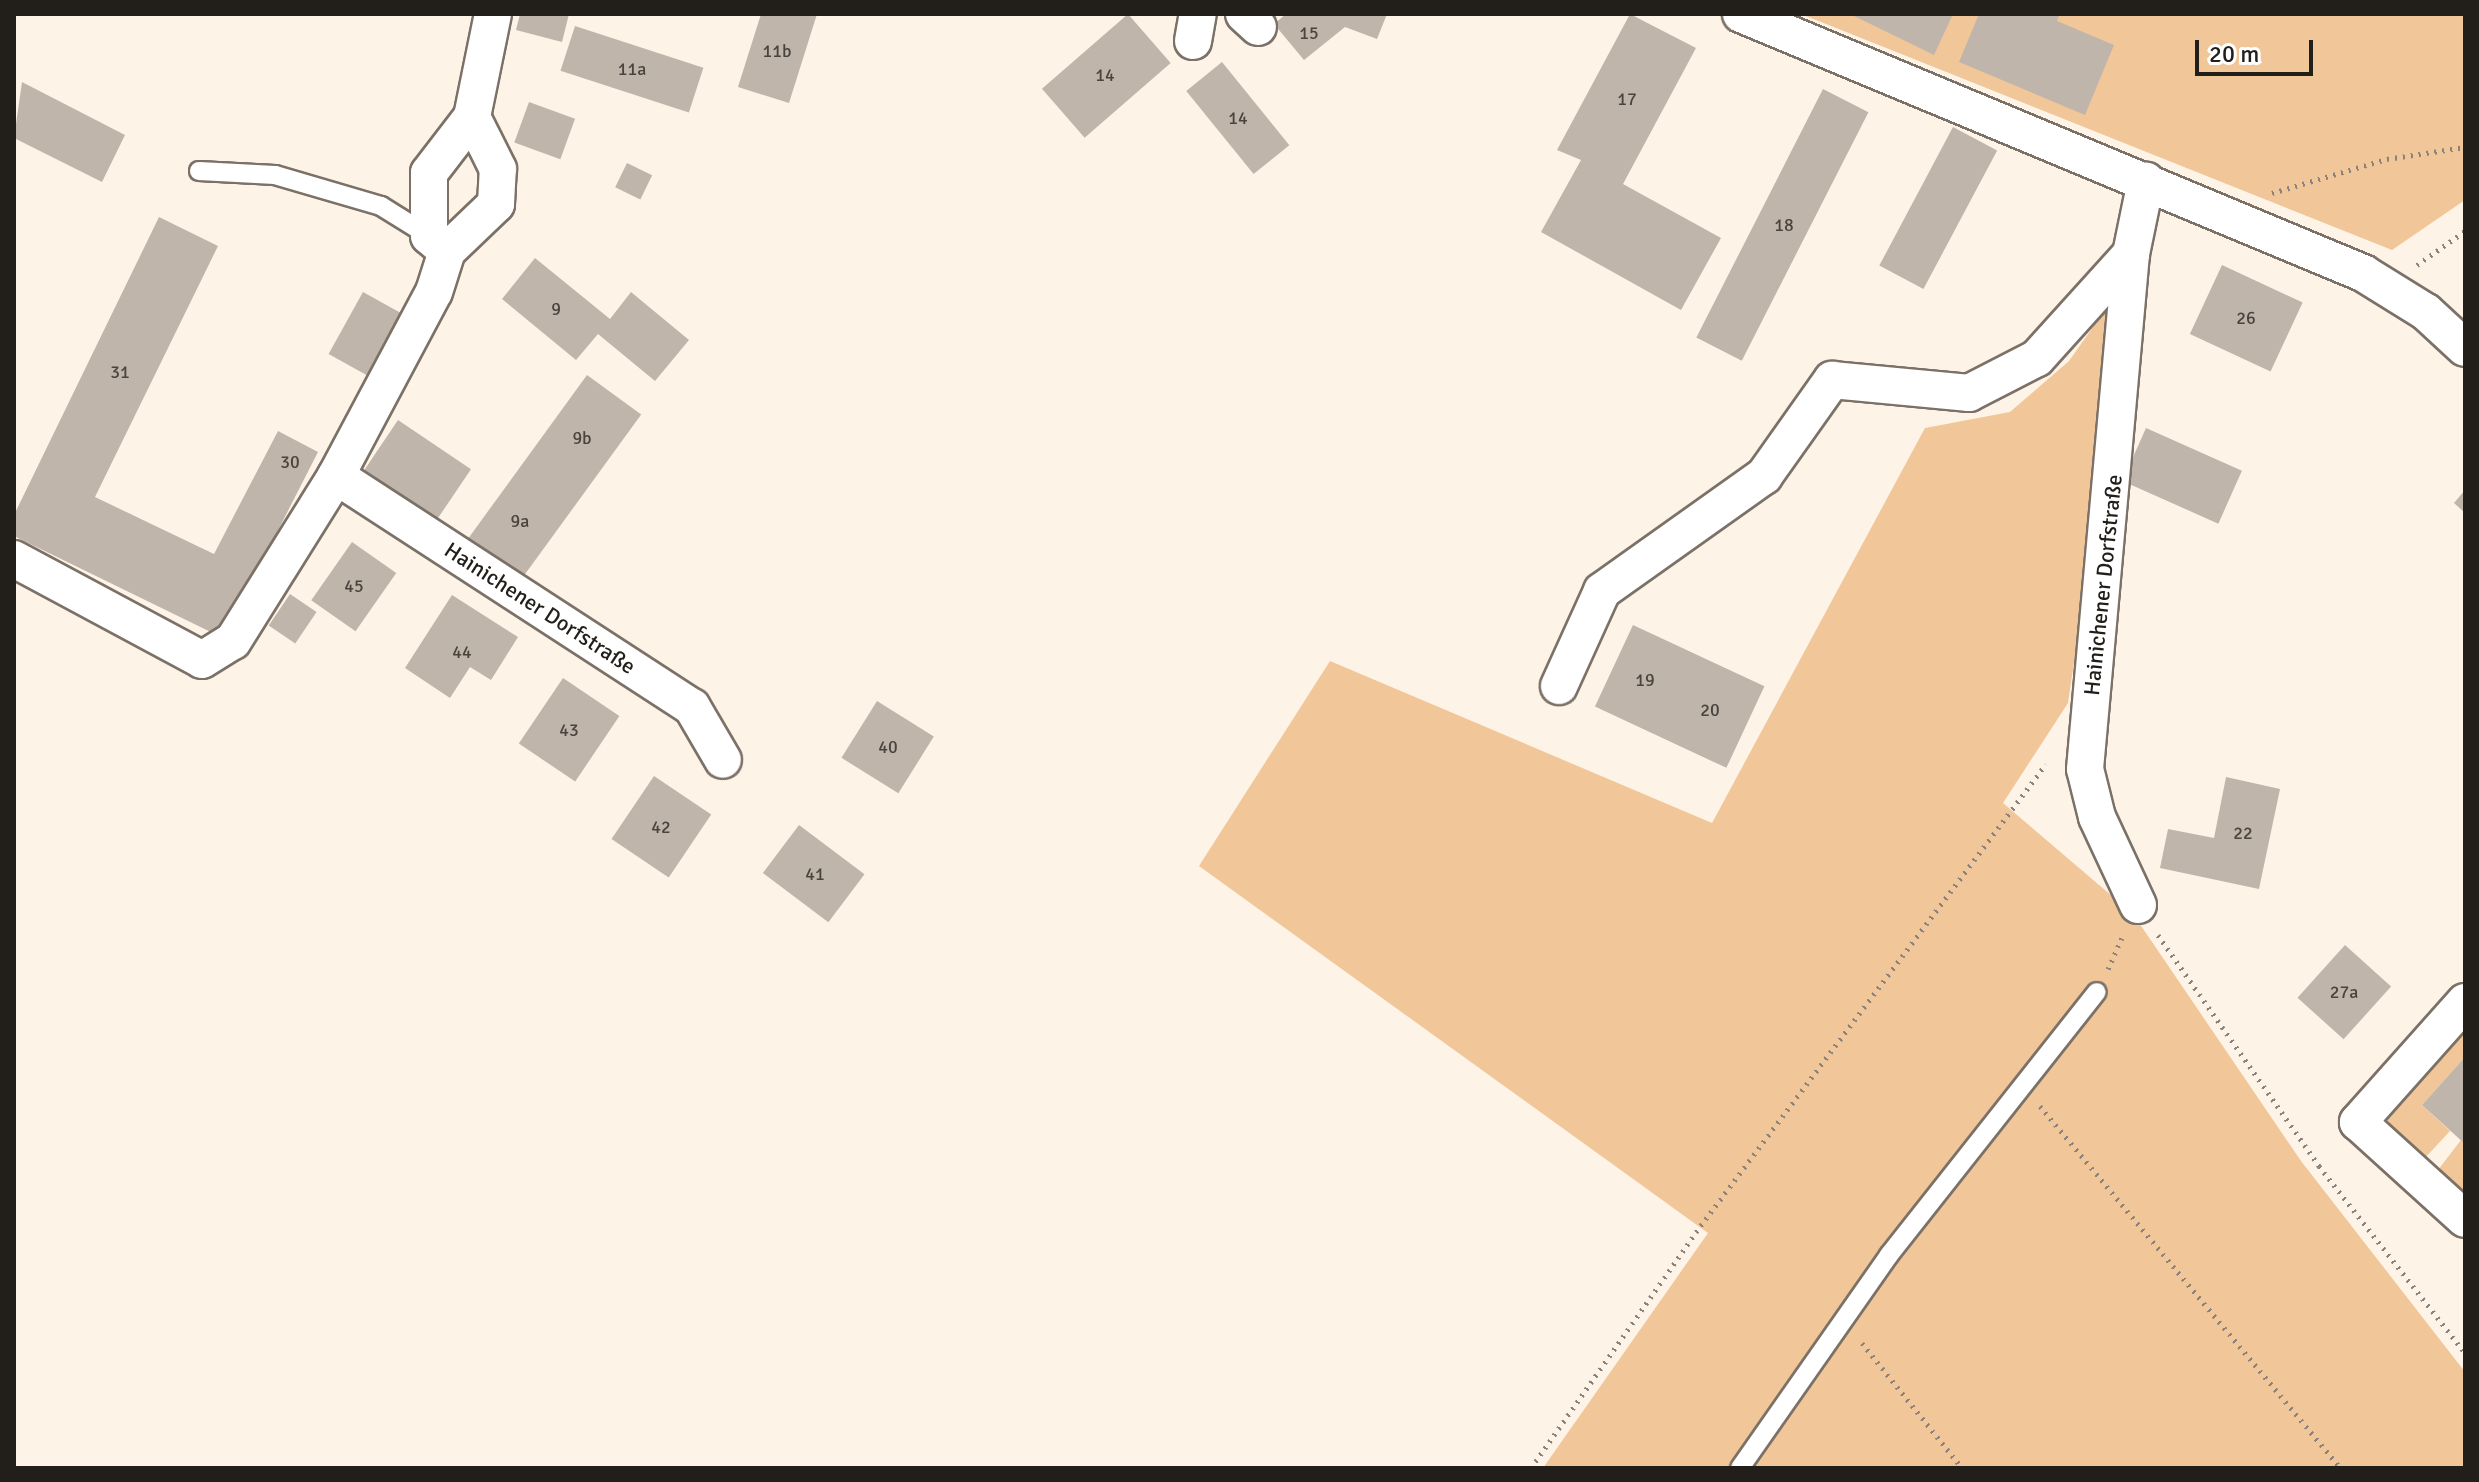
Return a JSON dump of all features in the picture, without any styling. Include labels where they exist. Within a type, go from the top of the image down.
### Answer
[{"type":"street","points":[[14,559],[202,660],[233,641],[336,476],[434,292],[438,244],[429,173],[472,117],[493,14]]},
{"type":"street","points":[[1741,14],[2236,219],[2397,291],[2465,348]]},
{"type":"street","points":[[438,244],[496,204],[498,169],[472,117]]},
{"type":"street","name":"Hainichener Dorfstraße","points":[[2138,905],[2097,817],[2085,769],[2131,254],[2146,181]]},
{"type":"street","points":[[1559,686],[1602,591],[1764,476],[1832,380],[1969,393],[2037,358],[2131,254]]},
{"type":"street","name":"Hainichener Dorfstraße","points":[[336,476],[692,707],[723,760]]},
{"type":"street","points":[[2465,1002],[2358,1122],[2465,1219]]},
{"type":"lane","points":[[199,171],[290,179],[381,206],[438,244]]},
{"type":"lane","points":[[1740,1468],[1844,1320],[2021,1082],[2097,992]]},
{"type":"path","points":[[2236,219],[2294,182],[2465,147]]},
{"type":"path","points":[[2397,291],[2419,262],[2465,231]]},
{"type":"path","points":[[1531,1468],[1696,1232],[2054,753]]},
{"type":"path","points":[[2097,992],[2138,905]]},
{"type":"path","points":[[2138,905],[2247,1068],[2465,1353]]},
{"type":"path","points":[[2021,1082],[2341,1468]]},
{"type":"path","points":[[1844,1320],[1962,1468]]},
{"type":"shaded area","points":[[1801,14],[2465,14],[2465,200],[2392,250]]},
{"type":"shaded area","points":[[2115,296],[2107,439],[2068,703],[2003,803],[2133,914],[2301,1161],[2465,1372],[2465,1468],[1543,1468],[1708,1233],[1199,866],[1330,661],[1712,823],[1925,428],[2010,412],[2069,361]]},
{"type":"shaded area","points":[[2465,1019],[2465,1057],[2422,1105],[2450,1131],[2425,1158],[2383,1127],[2384,1109]]},
{"type":"shaded area","points":[[2461,1140],[2465,1144],[2465,1194],[2438,1170]]},
{"type":"building","points":[[520,14],[569,14],[562,42],[516,30]]},
{"type":"building","points":[[761,14],[817,14],[789,103],[738,87]]},
{"type":"building","points":[[1128,14],[1171,63],[1085,138],[1042,89]]},
{"type":"building","points":[[1286,14],[1387,14],[1377,39],[1345,27],[1304,60],[1274,24]]},
{"type":"building","points":[[1630,14],[1696,48],[1623,184],[1721,238],[1681,310],[1541,232],[1581,160],[1557,150]]},
{"type":"building","points":[[1850,14],[1953,14],[1934,55]]},
{"type":"building","points":[[1979,14],[2060,14],[2057,21],[2114,45],[2085,115],[1959,62]]},
{"type":"building","points":[[575,26],[703,68],[689,112],[560,71]]},
{"type":"building","points":[[1222,62],[1289,145],[1254,174],[1186,91]]},
{"type":"building","points":[[22,82],[125,135],[102,182],[14,138]]},
{"type":"building","points":[[1823,89],[1868,112],[1742,361],[1696,338]]},
{"type":"building","points":[[529,102],[575,119],[560,159],[514,142]]},
{"type":"building","points":[[1953,127],[1997,150],[1923,289],[1879,266]]},
{"type":"building","points":[[627,163],[652,175],[640,200],[615,187]]},
{"type":"building","points":[[159,217],[218,246],[95,497],[214,554],[278,431],[318,452],[223,638],[14,536],[14,515]]},
{"type":"building","points":[[535,258],[610,319],[631,292],[689,340],[655,381],[598,334],[576,360],[502,299]]},
{"type":"building","points":[[2222,265],[2303,303],[2271,371],[2190,334]]},
{"type":"building","points":[[363,292],[408,317],[373,379],[329,354]]},
{"type":"building","points":[[587,375],[641,414],[522,579],[468,539]]},
{"type":"building","points":[[398,420],[471,469],[436,521],[363,471]]},
{"type":"building","points":[[2146,428],[2242,471],[2218,524],[2122,481]]},
{"type":"building","points":[[2465,490],[2465,513],[2454,503]]},
{"type":"building","points":[[352,542],[396,573],[356,631],[311,600]]},
{"type":"building","points":[[290,594],[317,612],[295,643],[269,626]]},
{"type":"building","points":[[452,595],[518,637],[491,680],[470,667],[450,698],[405,668]]},
{"type":"building","points":[[1633,625],[1764,686],[1726,768],[1595,707]]},
{"type":"building","points":[[563,678],[619,716],[575,782],[519,743]]},
{"type":"building","points":[[877,701],[934,737],[898,793],[841,758]]},
{"type":"building","points":[[654,776],[711,815],[669,878],[612,839]]},
{"type":"building","points":[[2226,777],[2280,789],[2259,889],[2160,868],[2168,829],[2214,838]]},
{"type":"building","points":[[799,825],[864,874],[828,922],[763,873]]},
{"type":"building","points":[[2345,945],[2391,986],[2344,1039],[2297,998]]},
{"type":"building","points":[[2465,1057],[2465,1144],[2422,1105]]}]
